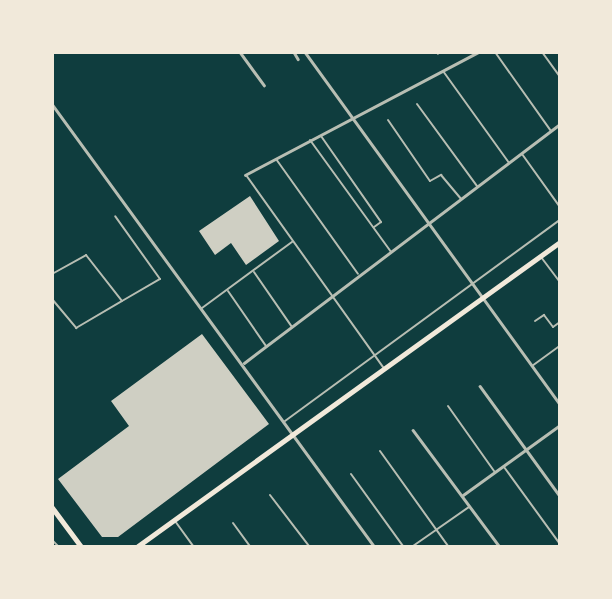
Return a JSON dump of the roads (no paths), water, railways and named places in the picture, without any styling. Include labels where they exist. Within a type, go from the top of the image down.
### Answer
[{"type":"main road","points":[[138,547],[559,242]]},
{"type":"main road","points":[[52,507],[81,547]]},
{"type":"street","points":[[240,52],[264,85]]},
{"type":"street","points":[[294,52],[298,59]]},
{"type":"street","points":[[305,52],[559,404]]},
{"type":"street","points":[[245,174],[478,52]]},
{"type":"street","points":[[52,104],[294,433],[374,547]]},
{"type":"street","points":[[243,363],[430,225],[559,124]]},
{"type":"street","points":[[480,386],[559,496]]},
{"type":"street","points":[[462,495],[559,425]]},
{"type":"street","points":[[413,429],[499,547]]},
{"type":"lane","points":[[495,52],[551,131]]},
{"type":"lane","points":[[542,52],[559,77]]},
{"type":"lane","points":[[443,70],[509,163]]},
{"type":"lane","points":[[417,104],[478,187]]},
{"type":"lane","points":[[388,120],[430,181],[441,175],[461,200]]},
{"type":"lane","points":[[319,135],[381,222],[373,227]]},
{"type":"lane","points":[[310,140],[391,253]]},
{"type":"lane","points":[[522,153],[559,207]]},
{"type":"lane","points":[[275,158],[360,276]]},
{"type":"lane","points":[[245,174],[384,369]]},
{"type":"lane","points":[[52,299],[79,328],[160,276],[115,216]]},
{"type":"lane","points":[[285,421],[559,220]]},
{"type":"lane","points":[[202,308],[292,242]]},
{"type":"lane","points":[[52,274],[86,255],[122,301]]},
{"type":"lane","points":[[540,256],[559,282]]},
{"type":"lane","points":[[253,271],[292,327]]},
{"type":"lane","points":[[227,290],[266,346]]},
{"type":"lane","points":[[535,321],[544,315],[553,327],[559,322]]},
{"type":"lane","points":[[532,366],[559,346]]},
{"type":"lane","points":[[555,349],[559,355]]},
{"type":"lane","points":[[448,406],[495,472]]},
{"type":"lane","points":[[380,452],[448,547]]},
{"type":"lane","points":[[503,466],[559,544]]},
{"type":"lane","points":[[351,474],[402,547]]},
{"type":"lane","points":[[270,495],[309,547]]},
{"type":"lane","points":[[413,547],[470,506]]},
{"type":"lane","points":[[174,520],[193,547]]},
{"type":"lane","points":[[233,523],[250,547]]},
{"type":"lane","points":[[52,540],[58,547]]}]
